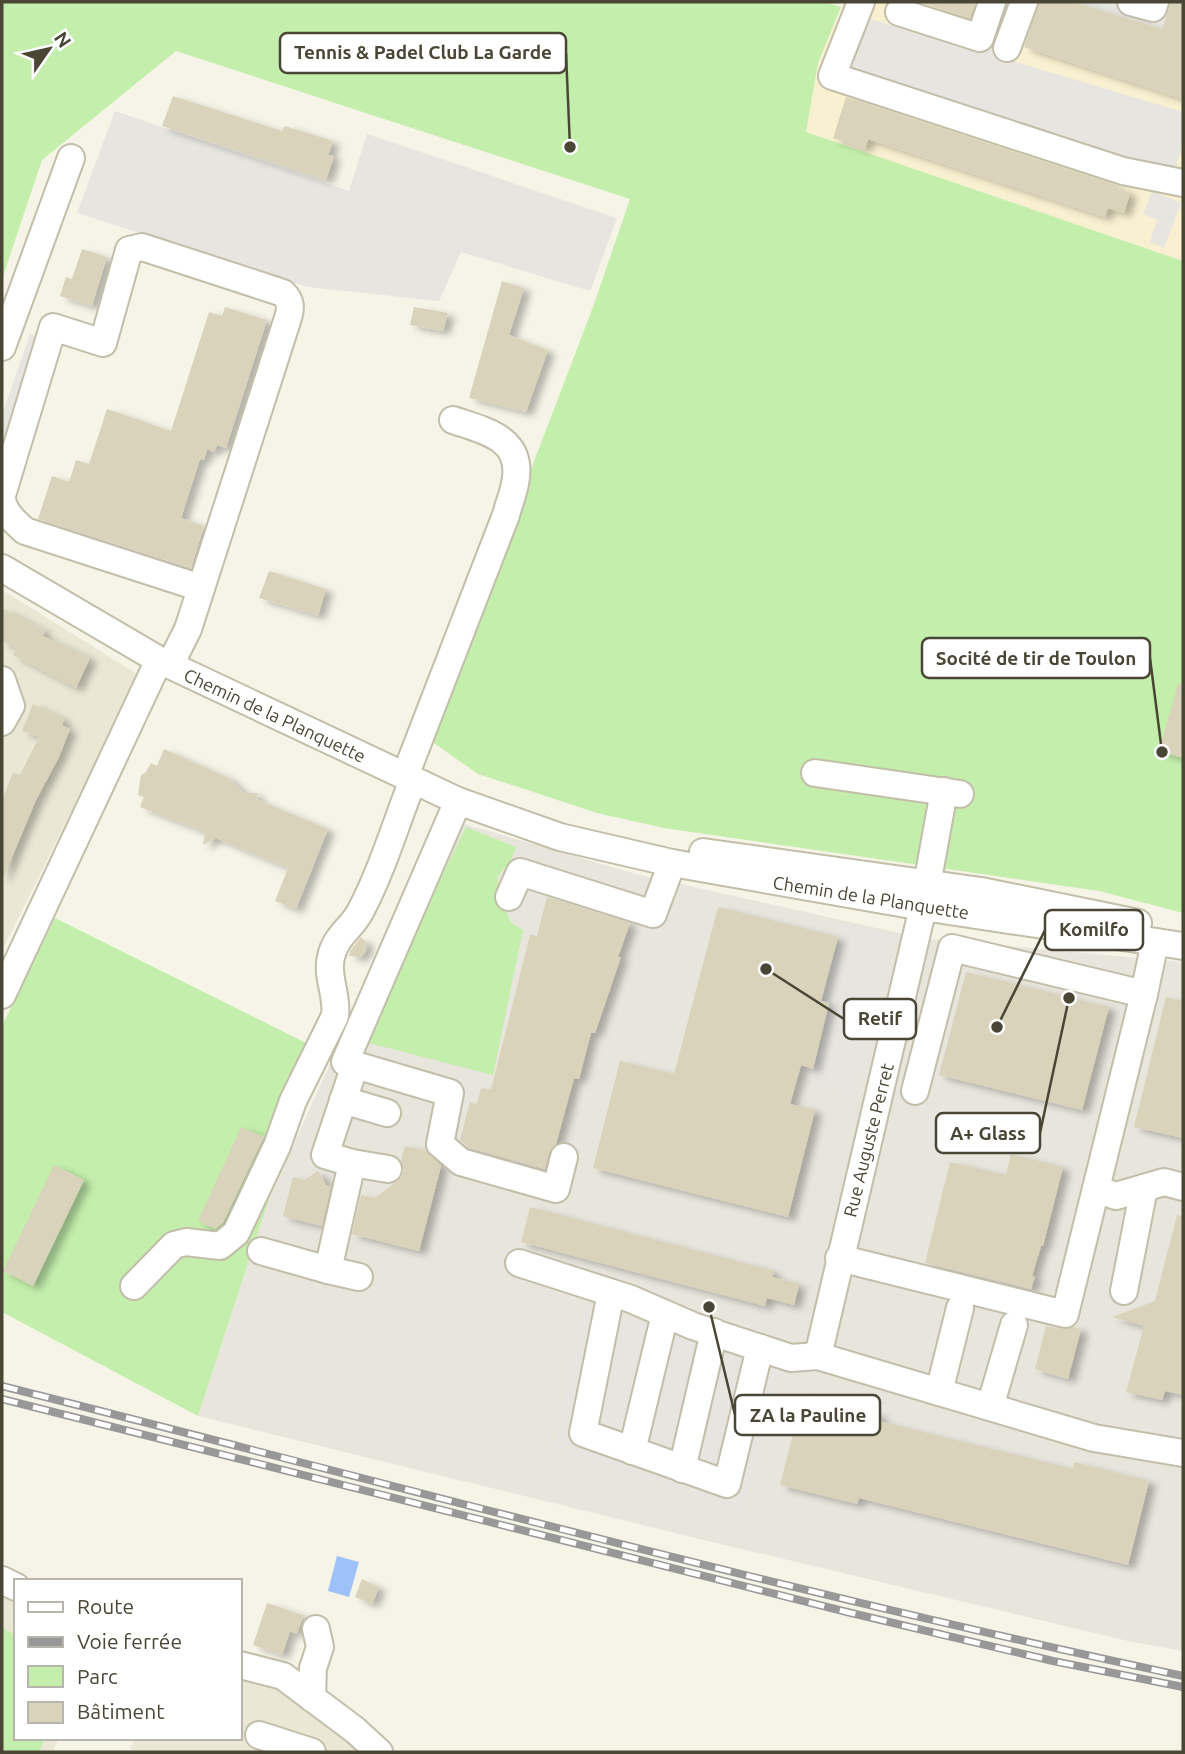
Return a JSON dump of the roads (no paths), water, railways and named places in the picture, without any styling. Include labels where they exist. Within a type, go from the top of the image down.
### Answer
[{"type":"street","points":[[861,2],[832,76],[1124,171],[1183,183]]},
{"type":"street","points":[[899,12],[980,38],[992,2]]},
{"type":"street","points":[[1007,48],[1024,2]]},
{"type":"street","points":[[1131,2],[1153,8],[1156,2]]},
{"type":"street","points":[[2,346],[71,158]]},
{"type":"street","points":[[2,995],[165,662],[188,629],[291,309],[290,300],[283,293],[142,247],[129,250],[103,343],[53,327],[2,496],[2,504],[13,521],[25,531],[201,588]]},
{"type":"street","points":[[134,1286],[174,1245],[186,1242],[220,1246],[236,1233],[277,1146],[293,1101],[335,1016],[336,1005],[329,968],[332,953],[340,936],[359,914],[506,515],[517,476],[513,455],[499,436],[453,420]]},
{"type":"street","name":"Chemin de la Planquette","points":[[2,568],[165,662],[458,801],[560,837],[672,863],[925,896],[1094,913],[1183,935]]},
{"type":"street","points":[[2,680],[11,706],[2,722]]},
{"type":"street","name":"Rue Auguste Perret","points":[[815,773],[952,793],[925,896],[818,1356]]},
{"type":"street","points":[[458,801],[345,1062],[450,1093],[440,1144],[461,1162],[556,1189],[564,1157]]},
{"type":"street","name":"Chemin de la Planquette","points":[[560,837],[744,857],[925,896],[1183,946]]},
{"type":"street","points":[[509,897],[520,872],[653,914],[672,863]]},
{"type":"street","points":[[839,1258],[1065,1314],[1155,942]]},
{"type":"street","points":[[915,1091],[953,948],[1144,994]]},
{"type":"street","points":[[355,1065],[325,1155],[388,1169]]},
{"type":"street","points":[[343,1100],[387,1113]]},
{"type":"street","points":[[328,1270],[352,1163]]},
{"type":"street","points":[[1096,1189],[1116,1196],[1164,1182],[1183,1187]]},
{"type":"street","points":[[1124,1291],[1144,1188]]},
{"type":"street","points":[[261,1251],[359,1277]]},
{"type":"street","points":[[519,1263],[791,1358],[818,1356],[1094,1438],[1183,1452]]},
{"type":"street","points":[[611,1293],[583,1433],[632,1451],[727,1484],[761,1348]]},
{"type":"street","points":[[939,1392],[961,1308]]},
{"type":"street","points":[[632,1451],[665,1314]]},
{"type":"street","points":[[990,1407],[1014,1325]]},
{"type":"street","points":[[682,1469],[713,1332]]},
{"type":"street","points":[[312,1698],[313,1668],[320,1647],[316,1629]]},
{"type":"street","points":[[242,1666],[283,1676],[355,1730],[379,1752]]},
{"type":"street","points":[[259,1735],[312,1752]]},
{"type":"water","points":[[337,1556],[359,1562],[349,1597],[328,1591]]},
{"type":"railway","points":[[2,1386],[591,1537],[887,1609],[1183,1676]]},
{"type":"railway","points":[[2,1399],[847,1612],[1053,1661],[1183,1687]]},
{"type":"place","name":"Tennis & Padel Club La Garde","points":[[570,147]]},
{"type":"place","name":"Socité de tir de Toulon","points":[[1162,752]]},
{"type":"place","name":"Retif","points":[[766,969]]},
{"type":"place","name":"A+ Glass","points":[[1069,998]]},
{"type":"place","name":"Komilfo","points":[[997,1027]]},
{"type":"place","name":"ZA la Pauline","points":[[709,1307]]}]
